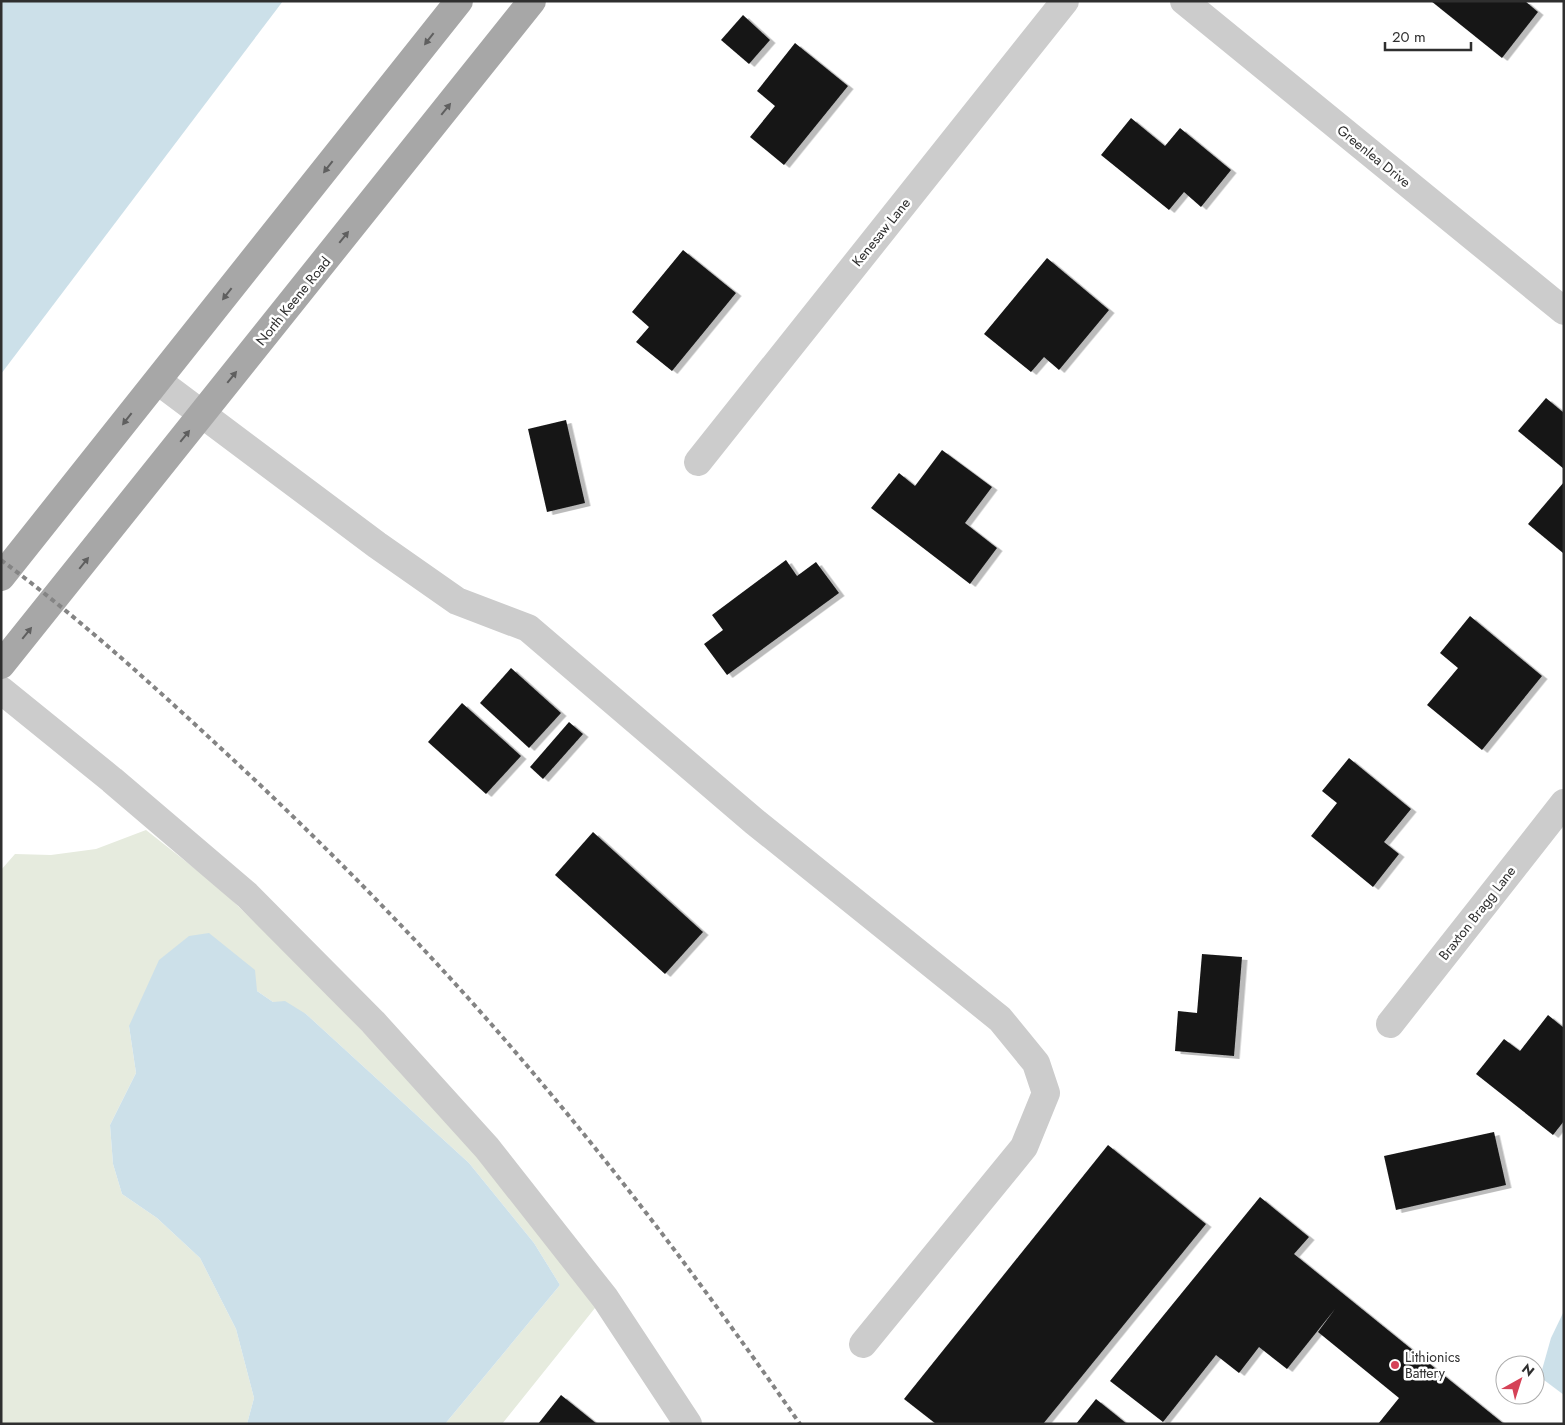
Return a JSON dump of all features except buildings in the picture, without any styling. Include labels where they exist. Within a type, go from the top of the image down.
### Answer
[{"type":"main road","points":[[6,572],[459,1]]},
{"type":"main road","name":"North Keene Road","points":[[1,665],[532,1]]},
{"type":"street","name":"Kenesaw Lane","points":[[698,462],[1065,1]]},
{"type":"street","name":"Greenlea Drive","points":[[1184,1],[1564,311]]},
{"type":"street","points":[[158,381],[377,545],[457,601],[528,628],[755,822],[1000,1019],[1036,1063],[1046,1092],[1024,1147],[863,1344]]},
{"type":"street","points":[[1,690],[112,780],[247,895],[372,1022],[487,1148],[511,1178],[605,1298],[688,1424]]},
{"type":"street","name":"Braxton Bragg Lane","points":[[1390,1024],[1564,803]]},
{"type":"shaded area","points":[[146,830],[217,886],[307,972],[499,1176],[599,1303],[502,1424],[445,1424],[560,1285],[534,1243],[469,1163],[306,1014],[273,1002],[257,991],[129,1026],[136,1073],[110,1125],[113,1164],[122,1194],[157,1218],[200,1258],[236,1329],[254,1398],[247,1424],[1,1424],[1,870],[15,854],[51,855],[96,849]]},
{"type":"water","points":[[1,1],[283,1],[1,374]]},
{"type":"water","points":[[209,933],[255,970],[257,991],[273,1002],[285,1001],[306,1014],[469,1163],[534,1243],[560,1285],[445,1424],[247,1424],[254,1398],[236,1329],[200,1258],[157,1218],[122,1194],[113,1164],[110,1125],[136,1073],[129,1026],[159,960],[189,936]]},
{"type":"water","points":[[1564,1311],[1564,1395],[1545,1381],[1545,1359],[1551,1338]]},
{"type":"railway","points":[[1,560],[83,625],[187,717],[297,820],[419,944],[496,1030],[604,1159],[704,1290],[800,1424]]},
{"type":"place","name":"Lithionics Battery","points":[[1395,1365]]}]
